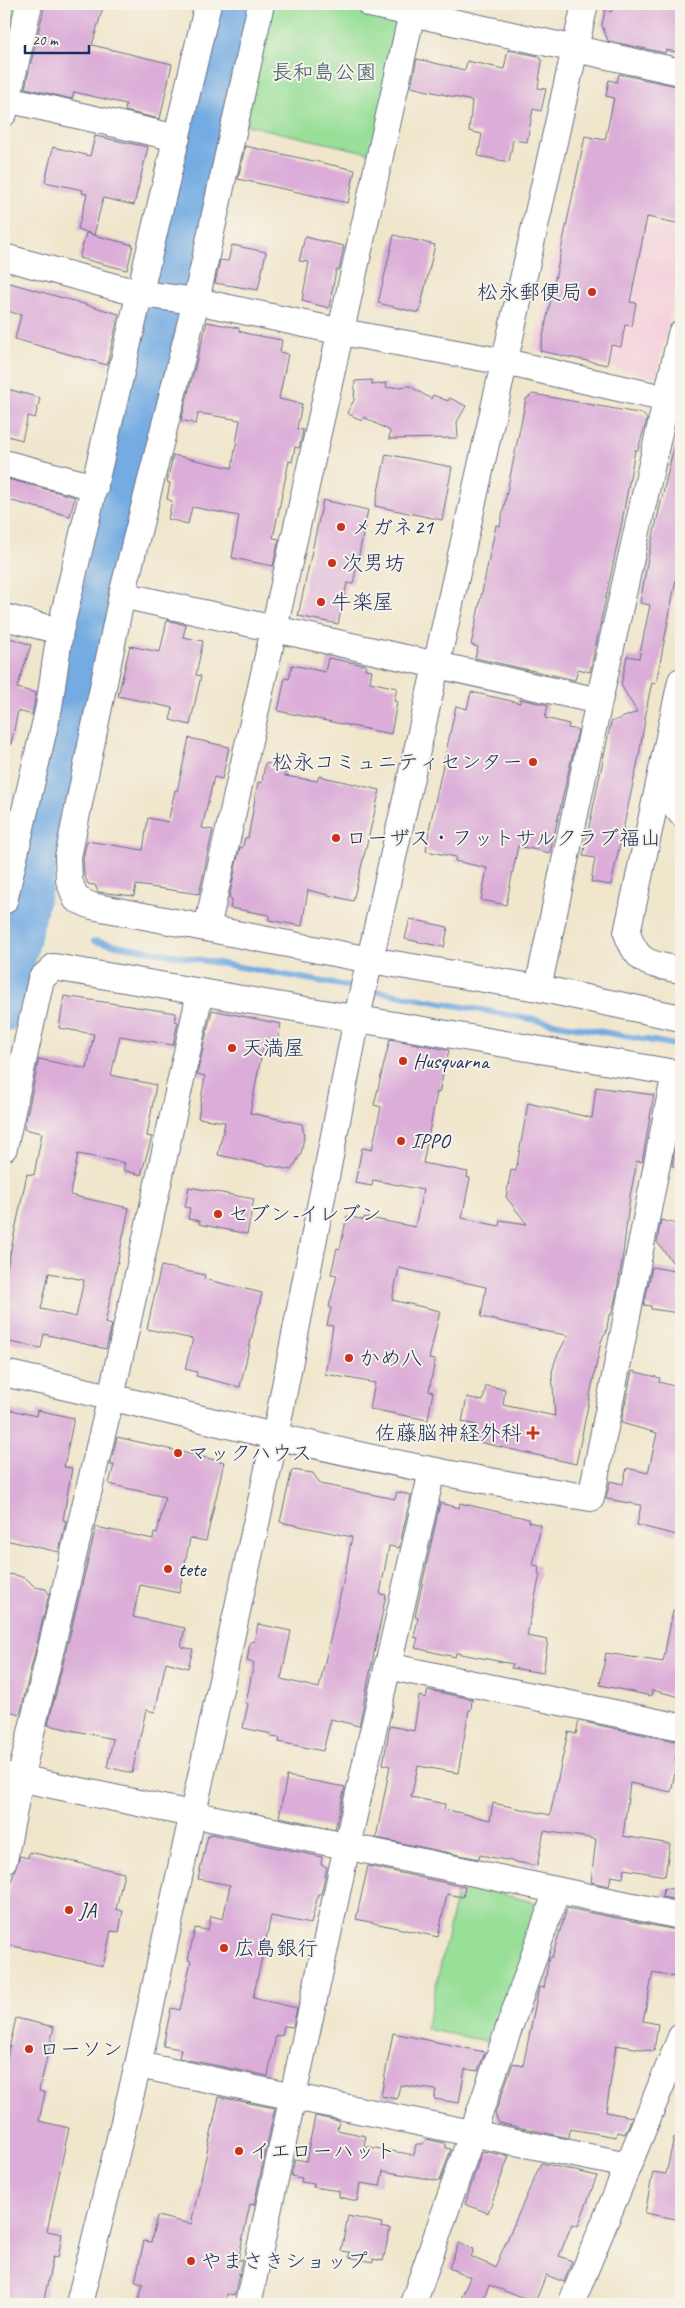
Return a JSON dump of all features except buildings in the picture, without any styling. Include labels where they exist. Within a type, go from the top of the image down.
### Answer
[{"type":"street","points":[[29,4],[5,106],[177,138]]},
{"type":"street","points":[[4,901],[14,805],[49,707],[60,631],[208,4]]},
{"type":"street","points":[[261,4],[196,300],[122,595],[68,857],[69,880],[76,899],[92,906],[208,928],[368,968],[538,988],[681,1018]]},
{"type":"street","points":[[370,4],[413,8],[681,72]]},
{"type":"street","points":[[79,2304],[138,2065],[275,1437],[357,1014],[585,4]]},
{"type":"street","points":[[208,928],[413,8]]},
{"type":"street","points":[[4,257],[141,294],[196,300],[342,332],[505,362],[673,384]]},
{"type":"street","points":[[538,988],[599,702],[673,384],[681,334]]},
{"type":"street","points":[[4,463],[95,487]]},
{"type":"street","points":[[122,595],[599,702]]},
{"type":"street","points":[[4,617],[60,631]]},
{"type":"street","points":[[681,681],[627,933],[633,951],[651,964],[681,970]]},
{"type":"street","points":[[667,752],[663,783],[672,803],[681,813]]},
{"type":"street","points":[[4,1148],[41,979],[54,967],[200,993],[357,1014],[678,1074],[591,1498],[432,1470],[275,1437],[111,1396],[4,1373]]},
{"type":"street","points":[[4,1860],[12,1777],[111,1396],[200,993]]},
{"type":"street","points":[[248,2304],[346,1846],[432,1470]]},
{"type":"street","points":[[387,1666],[681,1727]]},
{"type":"street","points":[[12,1777],[192,1817],[346,1846],[681,1916]]},
{"type":"street","points":[[412,2304],[557,1890]]},
{"type":"street","points":[[571,2304],[681,2037]]},
{"type":"street","points":[[138,2065],[293,2095],[628,2165]]},
{"type":"shaded area","points":[[565,206],[681,231],[681,265],[656,377],[533,350]]},
{"type":"green space","points":[[4,4],[19,4],[4,71]]},
{"type":"green space","name":"長和島公園","points":[[271,4],[336,4],[403,16],[374,154],[246,125]]},
{"type":"green space","points":[[459,1884],[543,1904],[494,2043],[426,2029]]},
{"type":"waterway","points":[[4,1013],[230,17]]},
{"type":"waterway","points":[[94,941],[358,988]]},
{"type":"waterway","points":[[370,990],[681,1046]]},
{"type":"place","name":"松永郵便局","points":[[592,292]]},
{"type":"place","name":"メガネ21","points":[[341,527]]},
{"type":"place","name":"次男坊","points":[[332,563]]},
{"type":"place","name":"牛楽屋","points":[[321,602]]},
{"type":"place","name":"松永コミュニティセンター","points":[[533,762]]},
{"type":"place","name":"ローザス・フットサルクラブ福山","points":[[336,838]]},
{"type":"place","name":"天満屋","points":[[232,1048]]},
{"type":"place","name":"Husqvarna","points":[[403,1061]]},
{"type":"place","name":"IPPO","points":[[401,1141]]},
{"type":"place","name":"セブン-イレブン","points":[[218,1214]]},
{"type":"place","name":"かめ八","points":[[349,1358]]},
{"type":"place","name":"佐藤脳神経外科","points":[[533,1433]]},
{"type":"place","name":"マックハウス","points":[[178,1453]]},
{"type":"place","name":"tete","points":[[168,1569]]},
{"type":"place","name":"JA","points":[[69,1910]]},
{"type":"place","name":"広島銀行","points":[[224,1948]]},
{"type":"place","name":"ローソン","points":[[29,2049]]},
{"type":"place","name":"イエローハット","points":[[239,2151]]},
{"type":"place","name":"やまさきショップ","points":[[191,2261]]}]
